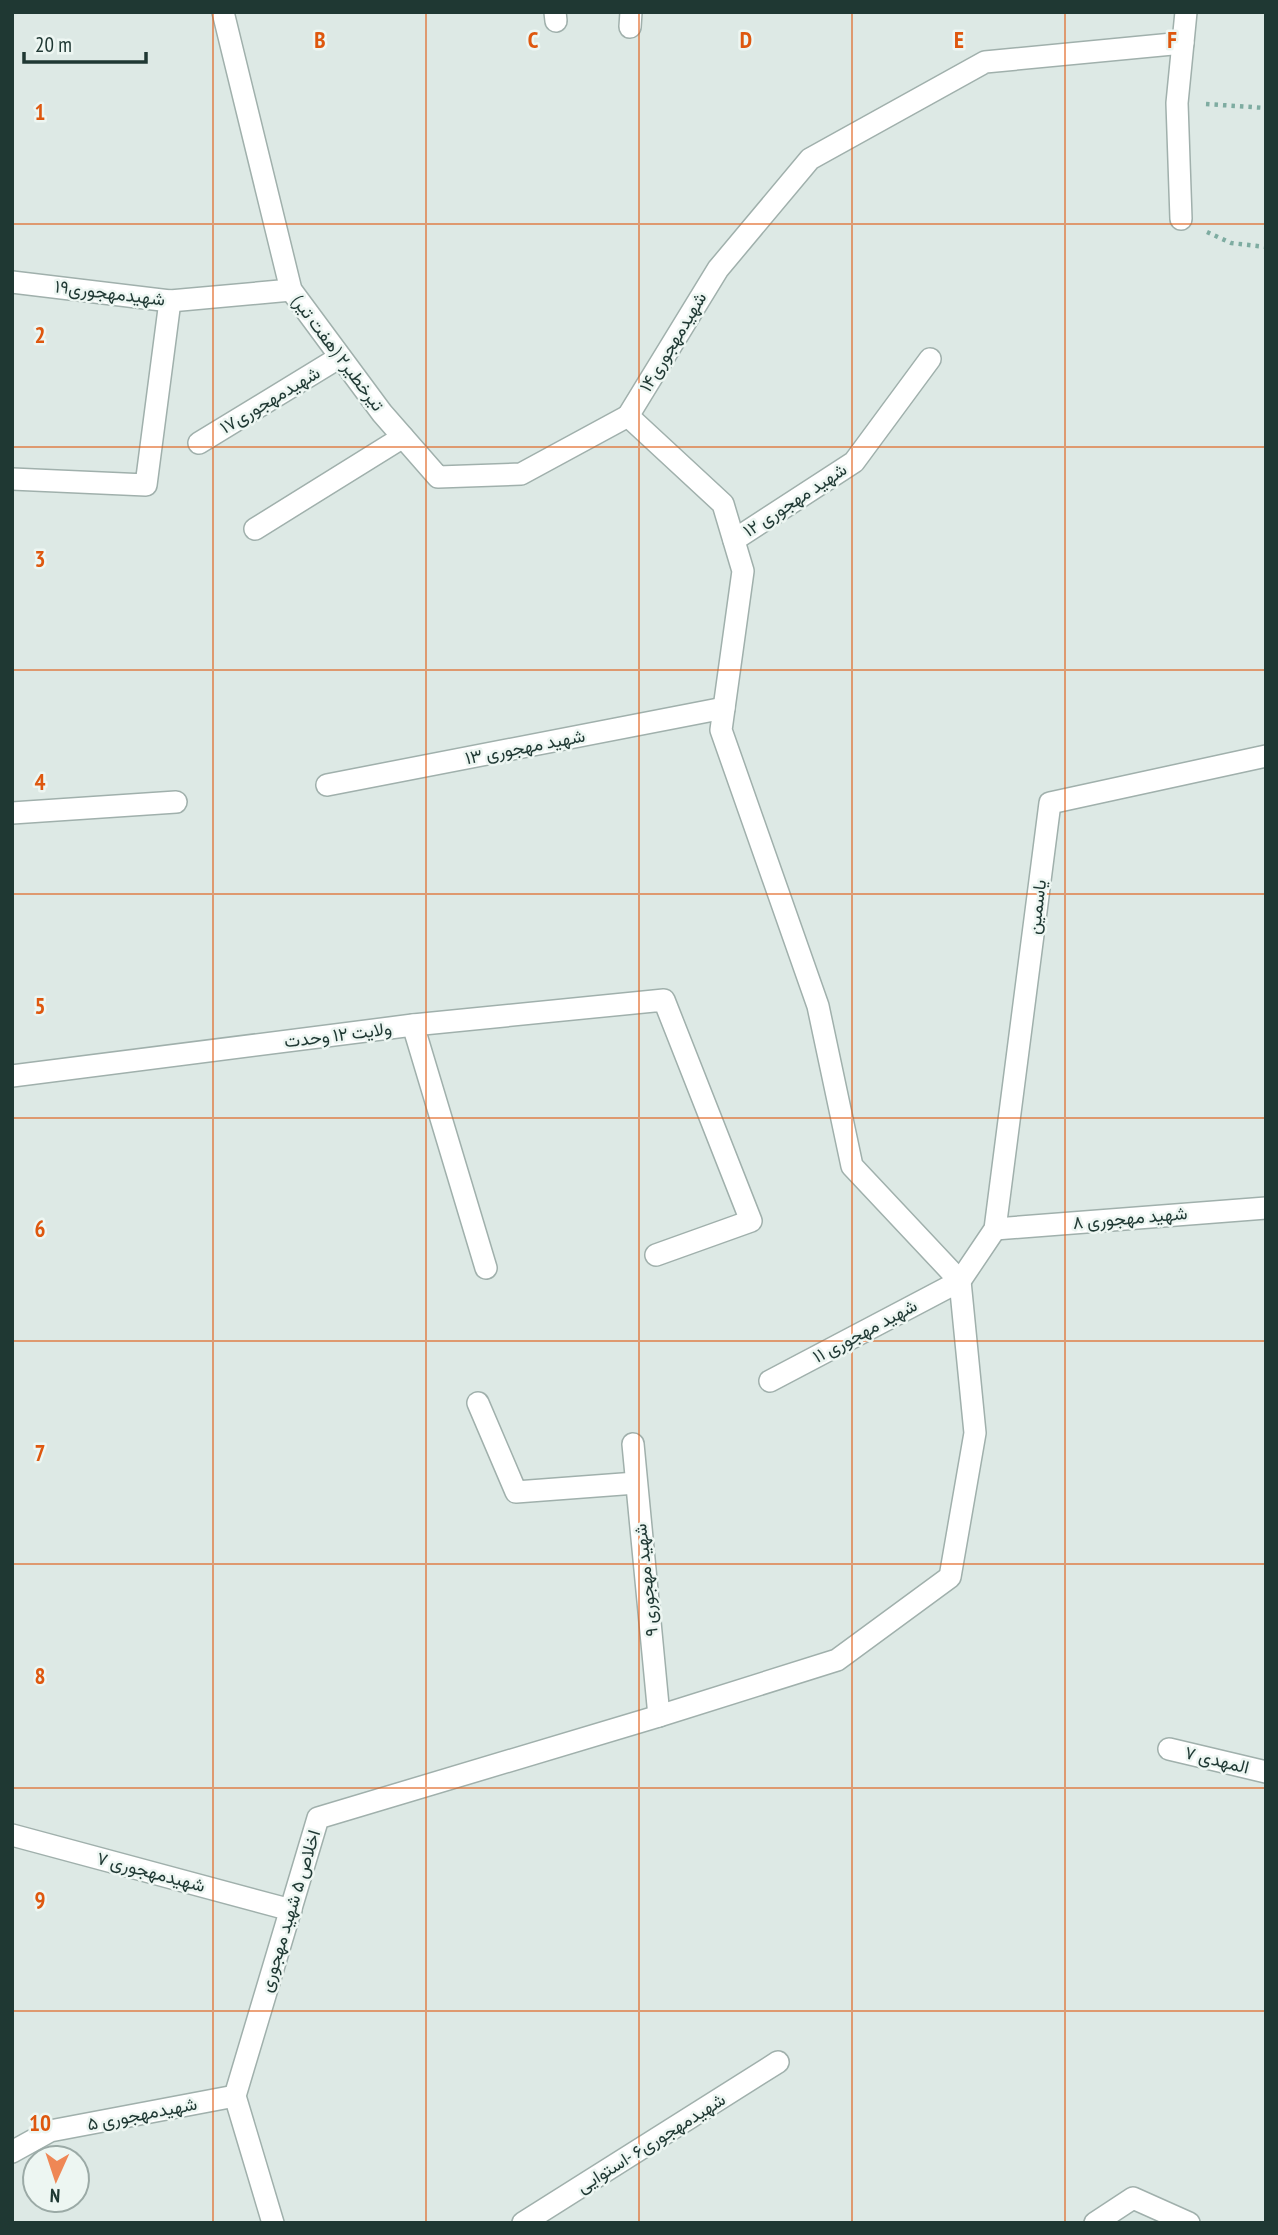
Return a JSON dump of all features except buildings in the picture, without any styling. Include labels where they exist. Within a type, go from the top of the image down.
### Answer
[{"type":"street","name":"تیرخطیر۲ (هفت تیر)","points":[[223,12],[291,290],[382,413],[438,477],[521,474],[628,416]]},
{"type":"street","points":[[1181,219],[1177,103],[1186,12]]},
{"type":"street","name":"شهیدمهجوری۱۴","points":[[628,416],[718,269],[810,159],[985,62],[1183,43]]},
{"type":"street","name":"شهیدمهجوری۱۹","points":[[12,282],[170,301],[291,290]]},
{"type":"street","points":[[12,479],[146,485],[170,301]]},
{"type":"street","name":"شهیدمهجوری۱۷","points":[[199,443],[340,357]]},
{"type":"street","name":"شهید مهجوری ۱۲","points":[[734,540],[854,462],[930,359]]},
{"type":"street","points":[[628,416],[723,504],[743,571],[721,730],[818,1006],[852,1167],[960,1281],[975,1433],[950,1577],[837,1660],[659,1716]]},
{"type":"street","points":[[255,529],[403,437]]},
{"type":"street","name":"شهید مهجوری ۱۳","points":[[327,785],[724,708]]},
{"type":"street","name":"یاسمین","points":[[995,1229],[1050,803],[1266,756]]},
{"type":"street","points":[[12,813],[176,802]]},
{"type":"street","name":"ولایت ۱۲ وحدت","points":[[12,1076],[413,1025],[664,1000],[751,1222],[656,1255]]},
{"type":"street","points":[[413,1025],[486,1268]]},
{"type":"street","name":"شهید مهجوری ۸","points":[[995,1229],[1266,1208]]},
{"type":"street","points":[[960,1281],[995,1229]]},
{"type":"street","name":"شهید مهجوری ۱۱","points":[[770,1381],[960,1281]]},
{"type":"street","points":[[478,1403],[516,1493],[636,1483]]},
{"type":"street","name":"شهید مهجوری ۹","points":[[633,1444],[659,1716]]},
{"type":"street","name":"اخلاص ۵ شهید مهجوری","points":[[235,2096],[318,1818],[659,1716]]},
{"type":"street","name":"المهدی ۷","points":[[1169,1749],[1266,1772]]},
{"type":"street","name":"شهیدمهجوری ۷","points":[[12,1835],[291,1910]]},
{"type":"street","name":"شهیدمهجوری۶ -استوایی","points":[[523,2223],[778,2062]]},
{"type":"street","points":[[235,2096],[273,2223]]},
{"type":"street","name":"شهیدمهجوری ۵","points":[[12,2152],[50,2131],[235,2096]]},
{"type":"street","points":[[1095,2223],[1133,2198],[1189,2223]]},
{"type":"path","points":[[1177,103],[1266,108]]},
{"type":"path","points":[[1181,219],[1231,243],[1266,247]]}]
